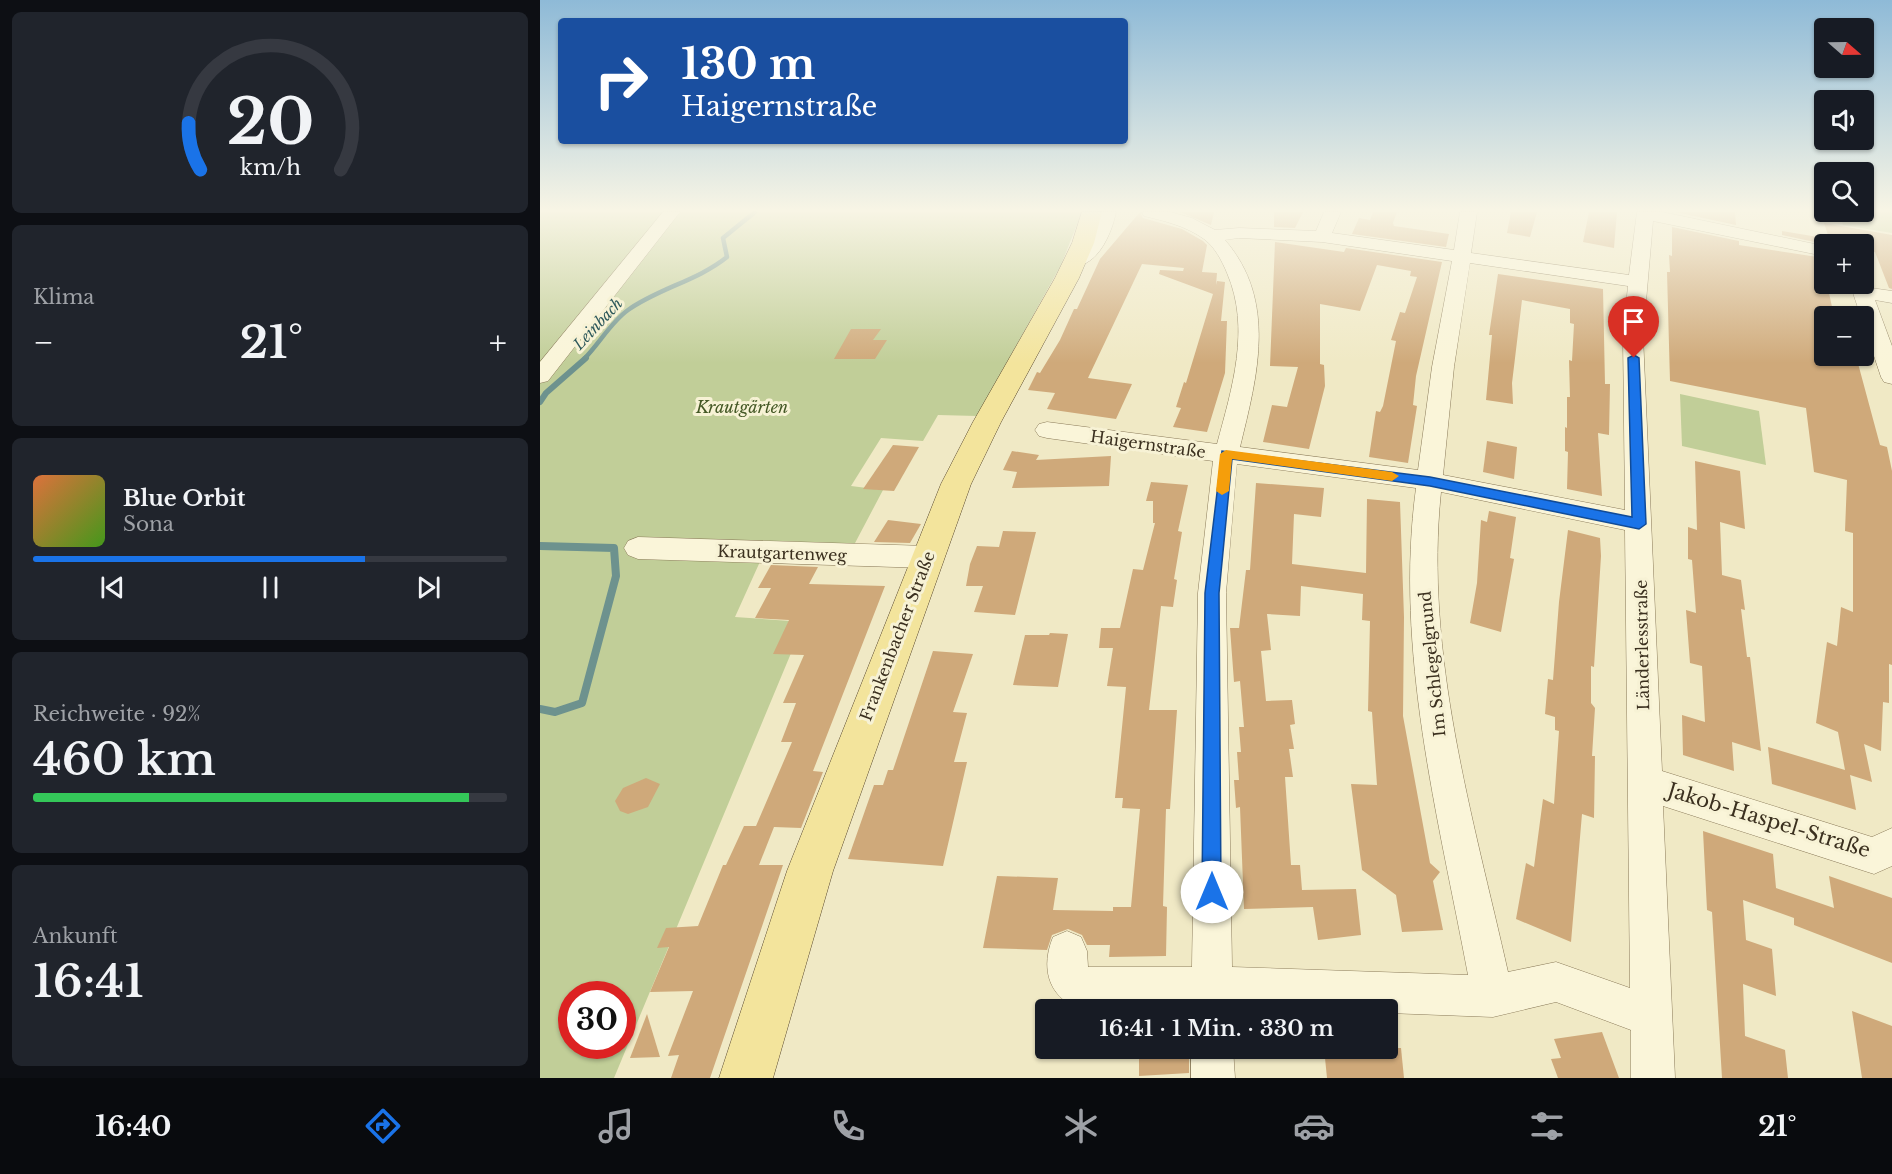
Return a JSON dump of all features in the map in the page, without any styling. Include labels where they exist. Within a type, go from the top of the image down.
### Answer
[{"type":"main road","name":"Frankenbacher Straße","points":[[746,1078],[810,871],[927,557],[957,484],[982,433],[1074,262]]},
{"type":"street","points":[[540,376],[632,262]]},
{"type":"street","points":[[1212,998],[1212,593],[1226,454],[1244,386],[1249,356],[1245,293],[1233,262]]},
{"type":"street","name":"Im Schlegelgrund","points":[[1461,262],[1443,367],[1426,511],[1423,597],[1436,719],[1492,996]]},
{"type":"street","points":[[1500,262],[1639,282]]},
{"type":"street","name":"Länderlesstraße","points":[[1641,262],[1636,290],[1633,336],[1653,1078]]},
{"type":"street","points":[[1874,292],[1892,297]]},
{"type":"street","points":[[1863,294],[1892,377]]},
{"type":"street","name":"Haigernstraße","points":[[1047,430],[1430,481],[1639,524]]},
{"type":"street","name":"Krautgartenweg","points":[[638,548],[927,557]]},
{"type":"street","name":"Jakob-Haspel-Straße","points":[[1645,783],[1874,855],[1892,846]]},
{"type":"street","points":[[1067,951],[1066,970],[1078,988],[1212,998],[1492,996],[1556,982],[1650,1016]]},
{"type":"street","points":[[1212,1059],[1213,1078]]},
{"type":"green space","name":"Krautgärten","points":[[540,262],[1062,262],[977,416],[938,415],[923,441],[881,438],[851,486],[883,490],[854,545],[768,544],[735,617],[804,622],[636,1025],[636,981],[558,981],[558,1059],[622,1059],[614,1078],[540,1078]]},
{"type":"green space","points":[[1680,394],[1759,411],[1766,465],[1682,446]]},
{"type":"building","points":[[1098,262],[1204,262],[1202,272],[1217,273],[1216,285],[1217,281],[1225,282],[1221,321],[1227,321],[1225,373],[1207,432],[1173,427],[1181,408],[1176,407],[1184,382],[1186,383],[1213,294],[1159,274],[1160,270],[1183,271],[1184,268],[1142,264],[1088,378],[1132,384],[1116,419],[1047,409],[1055,393],[1028,390],[1037,372],[1040,373],[1060,340],[1074,309],[1077,309]]},
{"type":"building","points":[[1274,262],[1442,262],[1416,376],[1413,405],[1417,406],[1408,463],[1369,457],[1376,411],[1380,412],[1383,406],[1396,341],[1391,340],[1400,312],[1405,313],[1417,277],[1410,276],[1411,271],[1377,265],[1360,311],[1320,304],[1320,364],[1324,365],[1325,386],[1309,449],[1263,442],[1272,405],[1287,407],[1298,367],[1270,366]]},
{"type":"building","points":[[1669,262],[1814,262],[1814,294],[1829,294],[1832,306],[1814,306],[1814,366],[1859,366],[1880,445],[1887,447],[1892,471],[1892,665],[1889,664],[1889,703],[1883,702],[1881,751],[1864,744],[1872,782],[1850,775],[1856,810],[1772,784],[1768,747],[1845,770],[1838,732],[1816,723],[1827,642],[1837,646],[1841,607],[1853,612],[1853,533],[1845,531],[1847,480],[1814,472],[1806,408],[1670,381],[1667,272],[1670,272]]},
{"type":"building","points":[[1879,262],[1892,262],[1892,289],[1889,288]]},
{"type":"building","points":[[1498,274],[1603,289],[1605,384],[1610,384],[1609,435],[1598,433],[1602,496],[1567,489],[1568,452],[1565,451],[1565,427],[1567,428],[1567,397],[1570,397],[1569,360],[1572,361],[1574,324],[1570,323],[1570,309],[1522,300],[1512,383],[1513,404],[1486,400],[1492,335],[1489,335]]},
{"type":"building","points":[[851,329],[881,329],[873,340],[887,340],[875,359],[834,359]]},
{"type":"building","points":[[1487,441],[1517,447],[1514,479],[1483,472]]},
{"type":"building","points":[[893,445],[919,447],[894,491],[863,489]]},
{"type":"building","points":[[1012,451],[1039,455],[1036,460],[1111,456],[1109,486],[1012,488],[1017,472],[1003,470]]},
{"type":"building","points":[[1695,461],[1740,471],[1745,529],[1720,522],[1722,575],[1741,580],[1745,610],[1741,609],[1747,657],[1750,657],[1761,751],[1732,742],[1734,771],[1683,755],[1682,715],[1705,722],[1702,666],[1690,663],[1686,610],[1696,613],[1692,560],[1688,559],[1688,527],[1697,530]]},
{"type":"building","points":[[1151,482],[1188,485],[1178,531],[1182,532],[1174,579],[1177,580],[1173,607],[1161,606],[1149,710],[1177,710],[1170,809],[1166,809],[1163,906],[1167,907],[1166,956],[1109,957],[1110,945],[1087,945],[1082,935],[1068,929],[1052,935],[1047,950],[983,948],[997,876],[1058,878],[1053,910],[1113,911],[1113,907],[1131,907],[1140,809],[1122,808],[1123,798],[1115,798],[1126,687],[1107,686],[1113,648],[1099,648],[1101,628],[1120,628],[1133,569],[1143,570],[1155,523],[1153,523],[1153,501],[1146,501]]},
{"type":"building","points":[[1256,483],[1324,488],[1321,517],[1294,514],[1292,564],[1366,573],[1367,499],[1400,502],[1404,617],[1403,716],[1430,863],[1440,872],[1433,881],[1443,930],[1402,932],[1396,895],[1362,870],[1351,784],[1377,785],[1372,712],[1368,711],[1370,621],[1362,620],[1363,594],[1301,586],[1300,616],[1267,614],[1271,650],[1261,651],[1266,701],[1292,700],[1295,724],[1290,725],[1294,749],[1289,749],[1293,777],[1285,777],[1291,865],[1300,865],[1302,890],[1356,889],[1361,935],[1318,940],[1313,907],[1244,909],[1240,807],[1236,808],[1234,780],[1239,780],[1237,752],[1241,752],[1239,727],[1244,727],[1240,681],[1234,682],[1230,628],[1239,628],[1246,570],[1250,570]]},
{"type":"building","points":[[1489,511],[1516,517],[1510,558],[1514,559],[1501,632],[1470,623],[1477,583],[1481,520],[1487,522]]},
{"type":"building","points":[[888,520],[921,524],[910,543],[874,542]]},
{"type":"building","points":[[1568,530],[1600,538],[1601,556],[1594,667],[1591,666],[1591,703],[1595,708],[1592,756],[1595,756],[1594,818],[1582,814],[1571,942],[1516,919],[1526,863],[1534,867],[1543,799],[1554,804],[1559,731],[1555,730],[1555,717],[1545,714],[1548,679],[1553,680]]},
{"type":"building","points":[[1003,531],[1036,532],[1015,615],[974,612],[983,586],[966,586],[970,564],[977,546],[999,547]]},
{"type":"building","points":[[771,565],[818,567],[809,584],[885,586],[813,771],[823,772],[801,828],[774,827],[759,865],[783,865],[710,1078],[671,1078],[679,1055],[668,1056],[693,991],[650,992],[669,947],[657,948],[666,928],[698,926],[723,865],[726,865],[744,826],[756,826],[792,742],[781,742],[796,703],[783,703],[804,655],[773,654],[789,620],[755,618],[771,588],[758,588]]},
{"type":"building","points":[[1050,633],[1068,634],[1058,687],[1013,685],[1025,635],[1049,635]]},
{"type":"building","points":[[933,651],[973,654],[953,712],[967,713],[954,762],[967,762],[943,866],[848,859],[874,785],[883,785],[888,770],[893,770]]},
{"type":"building","points":[[646,778],[660,784],[648,807],[628,814],[620,811],[615,801],[623,788]]},
{"type":"building","points":[[1703,831],[1773,854],[1776,888],[1834,908],[1829,876],[1892,898],[1892,963],[1794,925],[1794,918],[1743,900],[1746,940],[1772,949],[1776,996],[1743,984],[1745,1036],[1785,1050],[1788,1078],[1722,1078],[1712,912],[1707,910]]},
{"type":"building","points":[[1852,1011],[1892,1026],[1892,1078],[1862,1078]]},
{"type":"building","points":[[647,1014],[660,1057],[636,1058],[636,1042]]},
{"type":"building","points":[[1602,1032],[1619,1078],[1558,1078],[1551,1059],[1561,1058],[1554,1039]]},
{"type":"building","points":[[1398,1048],[1401,1048],[1404,1078],[1327,1078],[1325,1059],[1398,1059]]},
{"type":"building","points":[[1139,1059],[1189,1059],[1189,1073],[1139,1076]]},
{"type":"waterway","name":"Leinbach","points":[[584,359],[628,310],[719,262]]},
{"type":"waterway","name":"Leinbach","points":[[540,402],[546,393],[586,358]]},
{"type":"waterway","name":"Leinbach","points":[[540,546],[614,548],[616,576],[582,703],[555,712],[540,709]]},
{"type":"slow traffic","points":[[1222,491],[1226,454],[1392,476]]},
{"type":"route","points":[[1212,892],[1212,593],[1226,454],[1430,481],[1639,524],[1634,358]]}]
